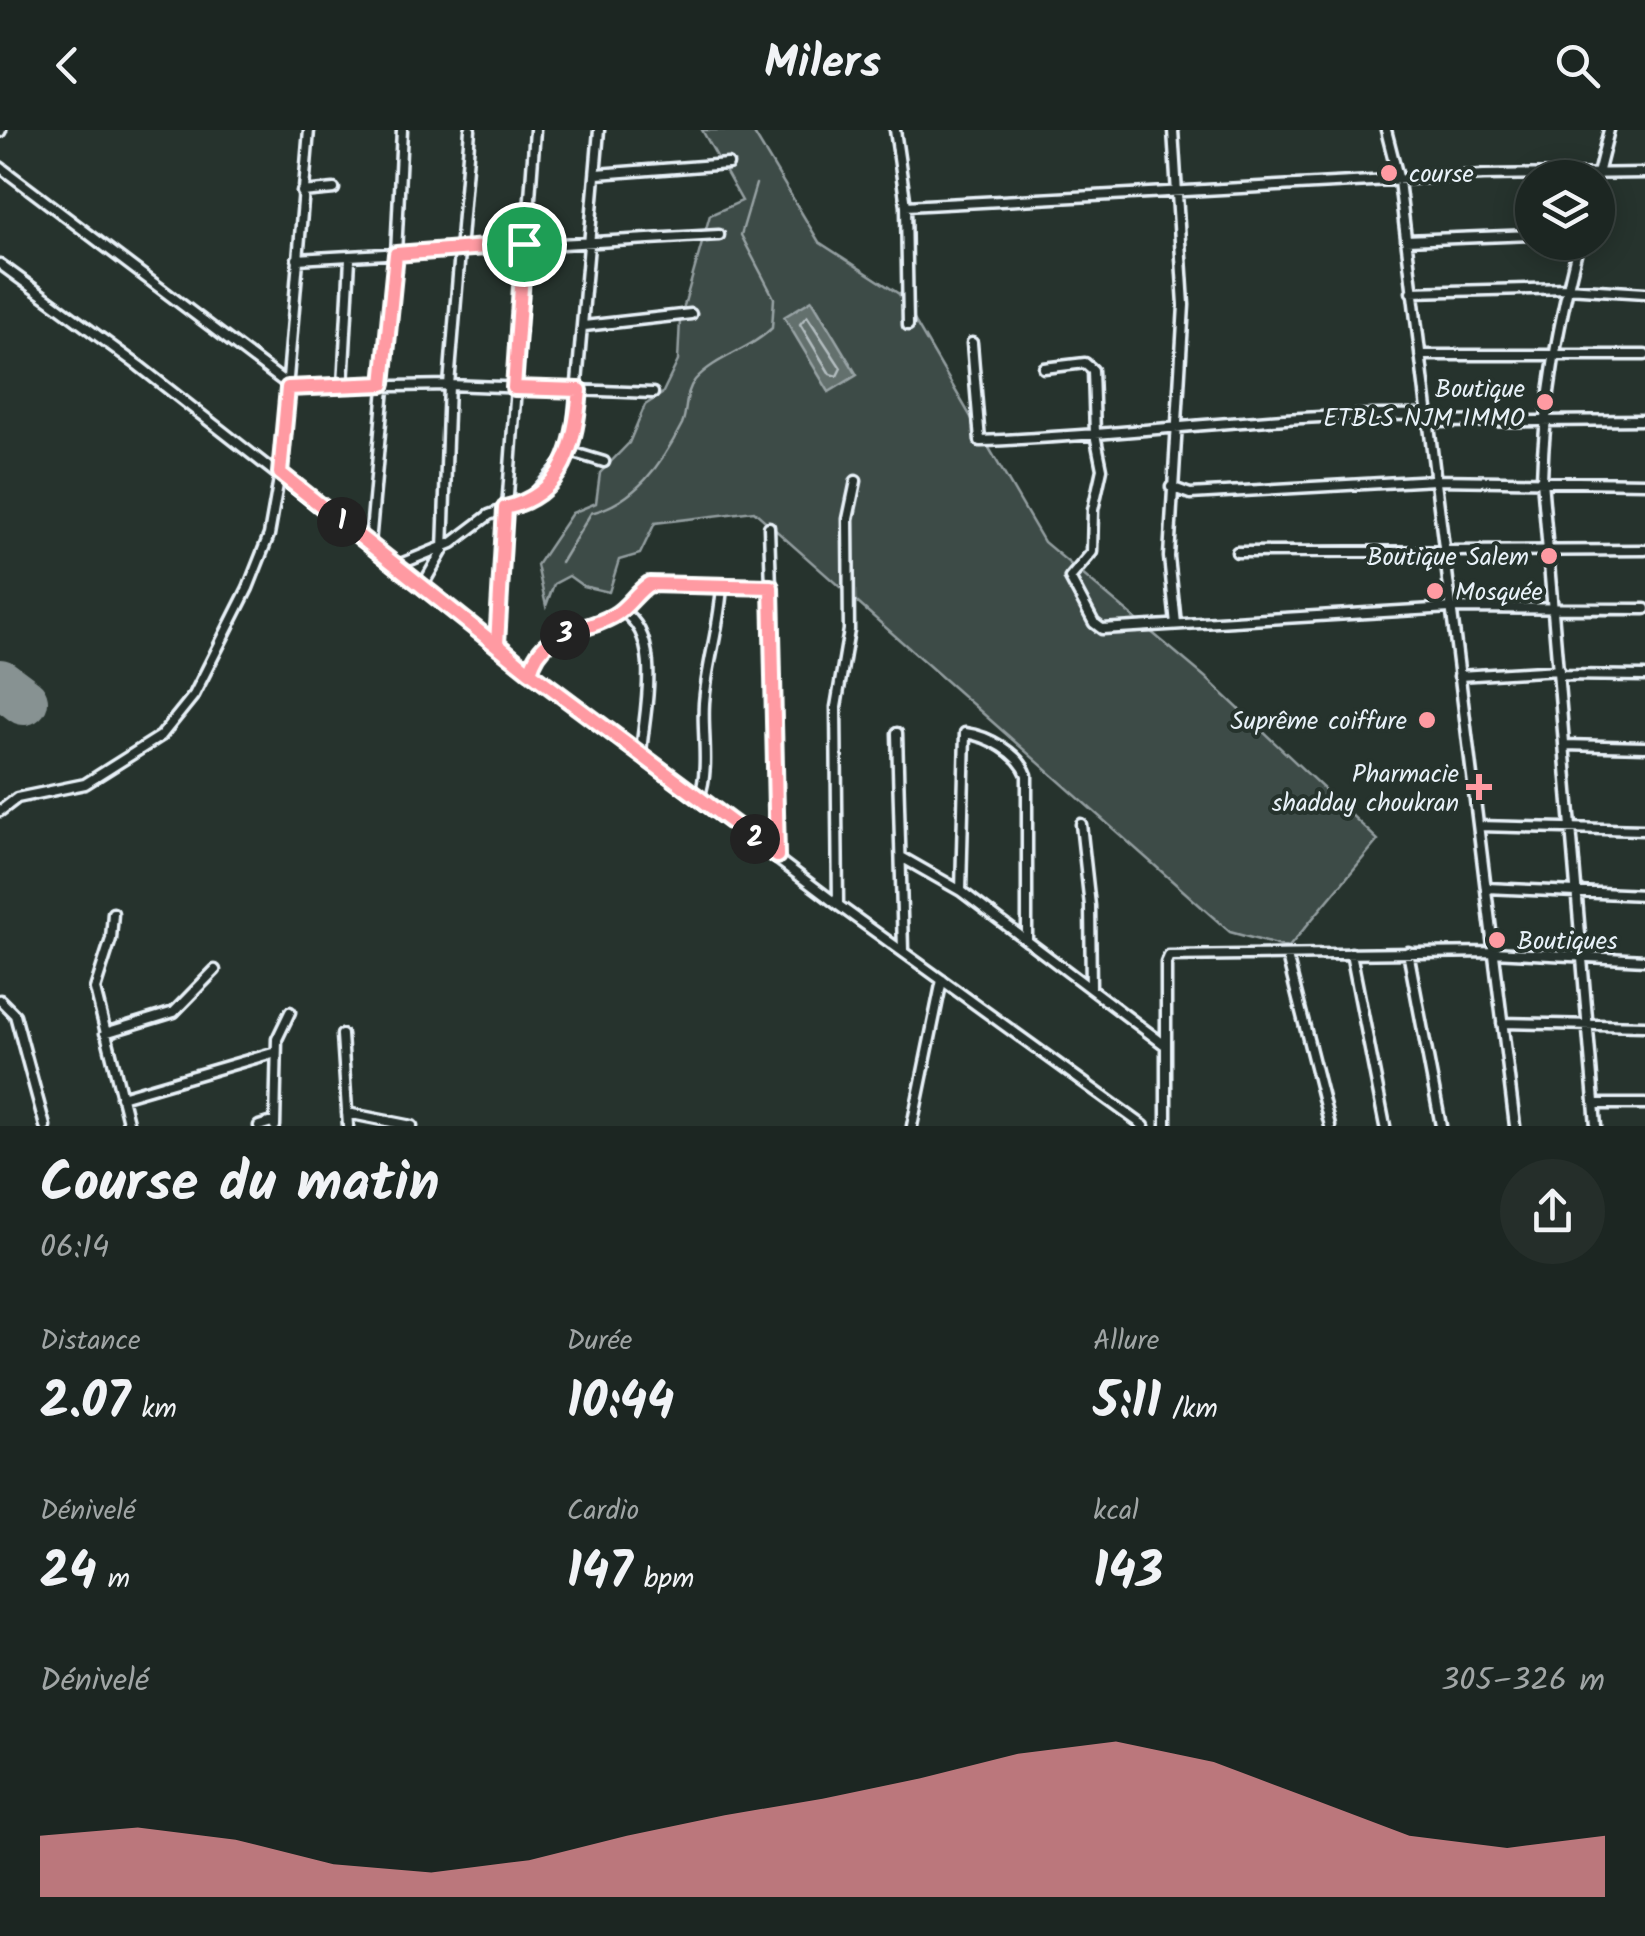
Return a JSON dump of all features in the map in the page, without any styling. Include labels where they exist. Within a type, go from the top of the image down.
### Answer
[{"type":"street","points":[[0,811],[16,798],[62,792],[111,770],[161,736],[181,714],[225,635],[262,556],[280,473],[309,130]]},
{"type":"street","points":[[370,544],[396,254],[402,130]]},
{"type":"street","points":[[423,585],[443,546],[449,385],[470,130]]},
{"type":"street","points":[[497,644],[535,130]]},
{"type":"street","points":[[398,566],[443,546],[505,508],[522,504],[539,492],[571,452],[580,390],[599,130]]},
{"type":"street","points":[[895,130],[906,206],[908,325]]},
{"type":"street","points":[[1173,130],[1184,305],[1169,557],[1176,624]]},
{"type":"street","points":[[1386,130],[1399,181],[1430,418],[1434,480],[1515,1126]]},
{"type":"street","points":[[1601,160],[1609,130]]},
{"type":"street","points":[[596,174],[728,164]]},
{"type":"street","points":[[0,167],[288,386],[449,385],[653,393]]},
{"type":"street","points":[[1615,175],[1645,173]]},
{"type":"street","points":[[906,206],[1515,178]]},
{"type":"street","points":[[302,192],[334,190]]},
{"type":"street","points":[[297,260],[719,235]]},
{"type":"street","points":[[1406,240],[1515,236]]},
{"type":"street","points":[[343,386],[350,259]]},
{"type":"street","points":[[1574,260],[1543,420],[1542,480],[1596,1126]]},
{"type":"street","points":[[0,264],[280,473],[530,672],[838,905],[1144,1126]]},
{"type":"street","points":[[1411,292],[1567,288],[1645,293]]},
{"type":"street","points":[[584,326],[690,314]]},
{"type":"street","points":[[972,343],[980,441],[1300,415],[1645,420]]},
{"type":"street","points":[[1420,356],[1645,354]]},
{"type":"street","points":[[1044,368],[1085,364],[1092,370],[1095,434],[1103,454],[1093,510],[1094,542],[1092,552],[1070,578],[1094,623],[1102,630],[1450,608],[1645,609]]},
{"type":"street","points":[[571,452],[604,462]]},
{"type":"street","points":[[1172,488],[1190,494],[1434,480],[1645,483]]},
{"type":"street","points":[[838,905],[836,707],[849,630],[848,519],[856,481]]},
{"type":"street","points":[[768,527],[777,856]]},
{"type":"street","points":[[1237,552],[1645,550]]},
{"type":"street","points":[[530,672],[534,656],[546,642],[622,610],[649,584],[771,587]]},
{"type":"street","points":[[699,798],[706,776],[704,704],[718,636],[722,585]]},
{"type":"street","points":[[622,610],[636,624],[647,654],[641,753]]},
{"type":"street","points":[[1459,676],[1560,672],[1645,676]]},
{"type":"street","points":[[962,891],[965,733],[981,736],[1004,749],[1027,775],[1027,940]]},
{"type":"street","points":[[897,734],[903,950]]},
{"type":"street","points":[[1564,745],[1645,747]]},
{"type":"street","points":[[1081,824],[1090,906],[1091,989]]},
{"type":"street","points":[[1479,826],[1645,830]]},
{"type":"street","points":[[903,858],[962,891],[1165,1044]]},
{"type":"street","points":[[1486,888],[1645,895]]},
{"type":"street","points":[[114,914],[111,940],[95,979],[128,1126]]},
{"type":"street","points":[[1408,952],[1441,1126]]},
{"type":"street","points":[[1166,1126],[1169,956],[1492,952],[1584,960],[1645,960]]},
{"type":"street","points":[[1351,954],[1384,1126]]},
{"type":"street","points":[[1287,956],[1330,1126]]},
{"type":"street","points":[[105,1033],[174,1012],[216,970]]},
{"type":"street","points":[[912,1126],[942,980]]},
{"type":"street","points":[[0,1000],[16,1015],[45,1126]]},
{"type":"street","points":[[259,1126],[275,1124],[276,1052],[280,1029],[290,1012]]},
{"type":"street","points":[[1502,1024],[1645,1026]]},
{"type":"street","points":[[342,1035],[348,1126]]},
{"type":"street","points":[[121,1097],[276,1052]]},
{"type":"street","points":[[1594,1104],[1645,1104]]},
{"type":"street","points":[[347,1114],[412,1126]]},
{"type":"shaded area","points":[[702,130],[752,130],[819,242],[899,294],[1044,542],[1205,677],[1378,840],[1288,948],[1230,932],[754,511],[655,523],[640,554],[619,560],[609,592],[583,586],[569,576],[554,584],[546,606],[537,565],[572,513],[596,503],[600,473],[629,443],[645,405],[662,394],[678,361],[680,320],[710,215],[742,201]]},
{"type":"water","points":[[812,300],[857,375],[829,392],[784,317]]},
{"type":"waterway","points":[[561,563],[591,513],[634,491],[656,467],[682,424],[695,380],[772,328],[774,298],[741,235],[756,184]]},
{"type":"runway","points":[[0,683],[24,701]]},
{"type":"place","name":"course","points":[[1389,173]]},
{"type":"place","name":"Boutique ETBLS NJM IMMO","points":[[1545,402]]},
{"type":"place","name":"Boutique Salem","points":[[1549,556]]},
{"type":"place","name":"Mosquée","points":[[1435,591]]},
{"type":"place","name":"Suprême coiffure","points":[[1427,720]]},
{"type":"place","name":"Pharmacie shadday choukran","points":[[1479,787]]},
{"type":"place","name":"Boutiques","points":[[1497,940]]},
{"type":"route","points":[[524,244],[396,254],[383,384],[288,388],[280,473],[530,672],[777,856],[771,587],[649,584],[616,614],[546,642],[534,656],[530,672],[497,644],[505,508],[522,504],[539,492],[571,452],[580,390],[514,388],[524,244]]}]
